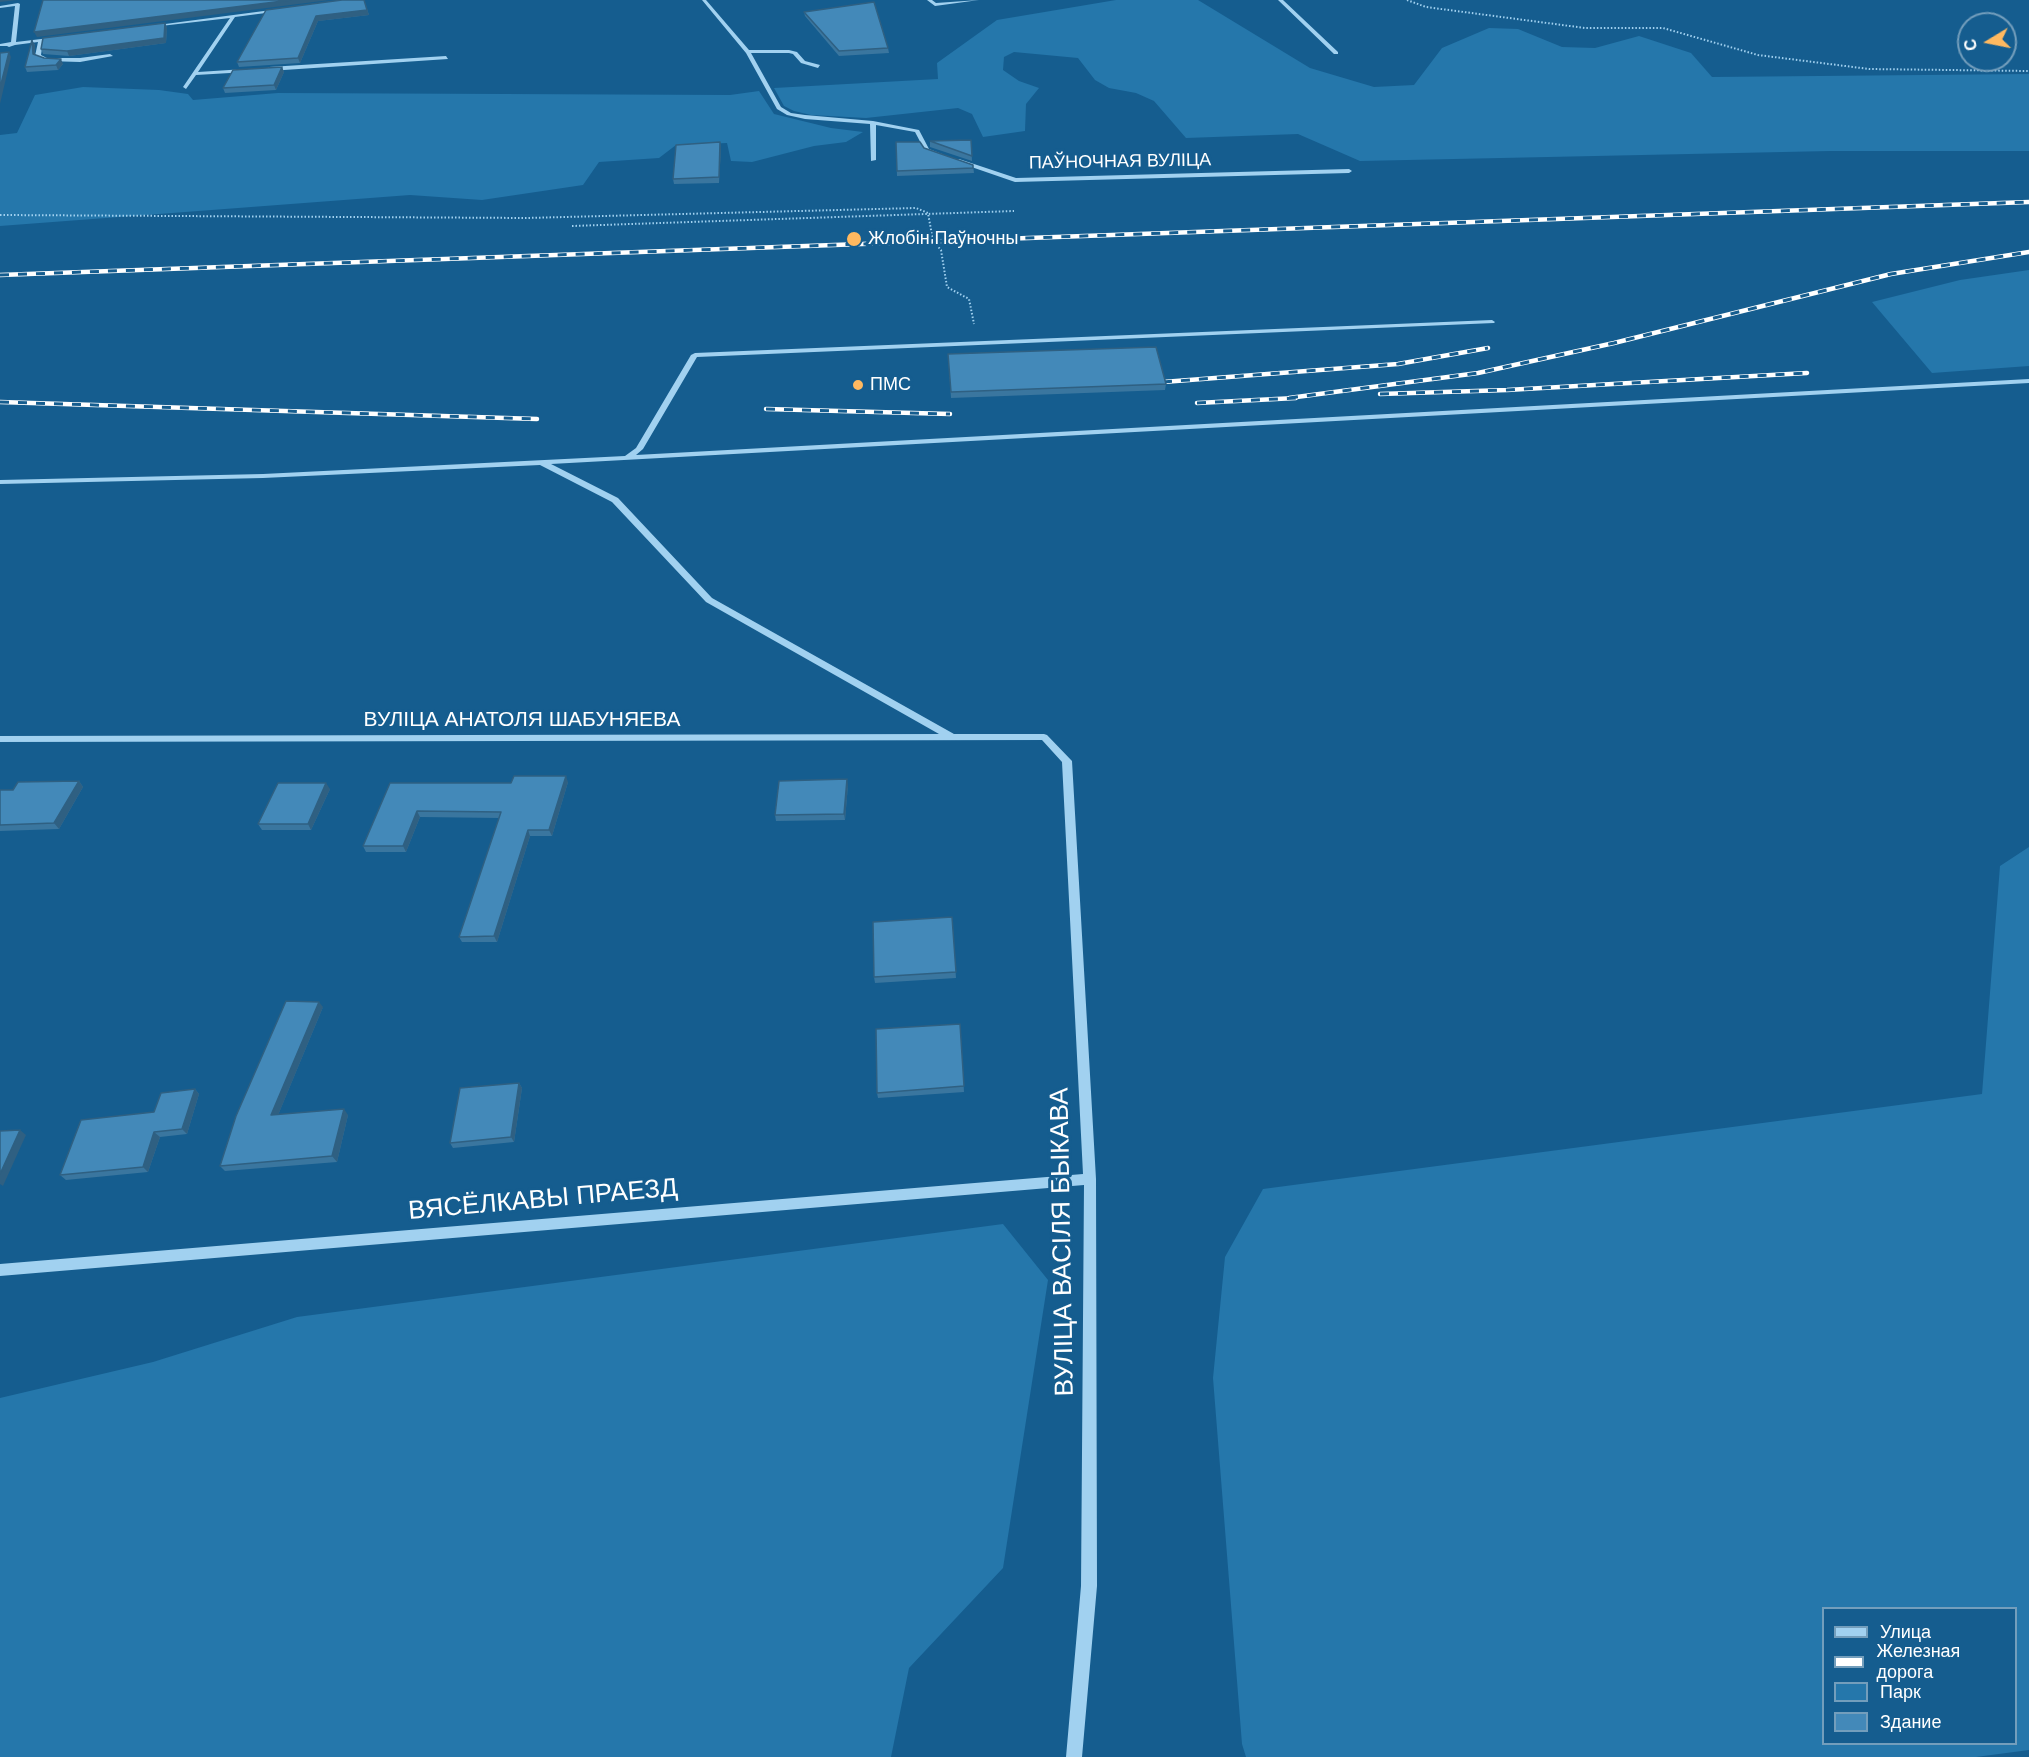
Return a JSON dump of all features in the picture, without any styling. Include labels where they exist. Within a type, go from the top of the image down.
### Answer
[{"type":"street","points":[[704,0],[748,52],[779,108],[789,114],[806,117],[873,123],[873,160]]},
{"type":"street","points":[[929,0],[935,5],[977,0]]},
{"type":"street","points":[[1280,0],[1336,53]]},
{"type":"street","points":[[0,7],[19,2],[13,41],[0,51]]},
{"type":"street","points":[[143,27],[290,8]]},
{"type":"street","points":[[186,87],[234,15]]},
{"type":"street","points":[[0,40],[41,40],[64,37]]},
{"type":"street","points":[[41,40],[38,56],[47,59],[80,60],[110,56]]},
{"type":"street","points":[[0,45],[13,41]]},
{"type":"street","points":[[748,52],[789,51],[795,53],[803,62],[818,66]]},
{"type":"street","points":[[262,70],[446,57]]},
{"type":"street","points":[[194,74],[250,71]]},
{"type":"street","name":"ПАЎНОЧНАЯ ВУЛІЦА","points":[[873,123],[917,131],[927,150],[1015,180],[1349,171]]},
{"type":"street","points":[[627,458],[639,449],[695,355],[1492,322]]},
{"type":"street","points":[[0,482],[263,476],[627,458],[2029,381]]},
{"type":"street","points":[[542,462],[615,500],[709,600],[952,737]]},
{"type":"street","name":"ВУЛІЦА АНАТОЛЯ ШАБУНЯЕВА","points":[[0,739],[1044,737]]},
{"type":"street","name":"ВУЛІЦА ВАСІЛЯ БЫКАВА","points":[[1044,737],[1067,761],[1089,1179],[1089,1586],[1074,1757]]},
{"type":"street","name":"ВЯСЁЛКАВЫ ПРАЕЗД","points":[[0,1270],[1089,1179]]},
{"type":"path","points":[[1407,0],[1426,7],[1585,28],[1663,28],[1758,55],[1869,69],[2029,70]]},
{"type":"path","points":[[0,215],[526,218],[890,208],[916,208],[928,214]]},
{"type":"path","points":[[572,226],[1014,211]]},
{"type":"path","points":[[928,214],[933,241],[941,250],[947,287],[969,299],[979,343]]},
{"type":"green space","points":[[1116,0],[1198,0],[1310,68],[1374,87],[1414,85],[1442,48],[1489,28],[1518,29],[1562,47],[1595,48],[1639,36],[1691,53],[1712,77],[2029,74],[2029,151],[1830,151],[1360,161],[1298,134],[1186,138],[1154,101],[1136,93],[1109,88],[1095,80],[1078,58],[1014,52],[1004,57],[1003,70],[1019,81],[1039,88],[1026,104],[1025,131],[983,137],[972,114],[958,108],[866,118],[811,115],[784,106],[774,88],[938,79],[937,63],[997,20]]},
{"type":"green space","points":[[83,87],[159,90],[188,94],[193,100],[278,93],[730,95],[759,91],[774,114],[831,128],[863,132],[846,142],[814,146],[752,162],[731,161],[727,143],[676,145],[659,158],[599,162],[583,185],[482,200],[410,195],[0,226],[0,135],[17,133],[35,95]]},
{"type":"green space","points":[[2029,270],[2029,366],[1932,373],[1872,302],[1960,280]]},
{"type":"green space","points":[[2029,847],[2029,1750],[1976,1757],[1246,1757],[1242,1744],[1213,1378],[1225,1257],[1263,1189],[1982,1094],[2000,866]]},
{"type":"green space","points":[[1003,1224],[1048,1280],[1003,1568],[909,1668],[891,1757],[0,1757],[0,1398],[153,1362],[297,1317]]},
{"type":"building","points":[[43,0],[291,0],[34,32]]},
{"type":"building","points":[[342,0],[364,0],[367,10],[316,16],[298,58],[237,62],[266,10]]},
{"type":"building","points":[[874,2],[888,48],[839,51],[804,12]]},
{"type":"building","points":[[165,23],[164,38],[67,51],[41,49],[43,38]]},
{"type":"building","points":[[32,40],[33,54],[44,58],[61,59],[56,65],[25,67]]},
{"type":"building","points":[[9,52],[0,88],[0,53]]},
{"type":"building","points":[[282,67],[274,85],[223,88],[233,70]]},
{"type":"building","points":[[971,140],[972,156],[930,141]]},
{"type":"building","points":[[720,142],[719,177],[673,179],[676,145]]},
{"type":"building","points":[[896,142],[920,142],[924,148],[973,165],[973,168],[897,171]]},
{"type":"building","points":[[1156,347],[1166,384],[951,392],[948,354]]},
{"type":"building","points":[[514,776],[566,776],[549,830],[528,830],[494,936],[459,937],[501,812],[417,811],[403,846],[363,846],[390,783],[511,783]]},
{"type":"building","points":[[847,779],[844,814],[775,815],[779,781]]},
{"type":"building","points":[[79,781],[54,823],[0,825],[0,790],[13,790],[18,782]]},
{"type":"building","points":[[278,783],[326,783],[308,824],[258,824]]},
{"type":"building","points":[[952,917],[956,972],[874,977],[873,922]]},
{"type":"building","points":[[286,1001],[319,1002],[271,1115],[344,1109],[332,1156],[220,1166],[236,1116]]},
{"type":"building","points":[[960,1024],[964,1086],[877,1093],[876,1029]]},
{"type":"building","points":[[519,1083],[511,1137],[450,1143],[460,1088]]},
{"type":"building","points":[[195,1089],[182,1129],[154,1132],[143,1167],[60,1175],[81,1120],[154,1112],[161,1093]]},
{"type":"building","points":[[20,1130],[0,1174],[0,1131]]},
{"type":"railway","points":[[0,275],[2029,202]]},
{"type":"railway","points":[[1289,398],[1478,373],[1614,343],[1891,274],[2029,252]]},
{"type":"railway","points":[[1163,382],[1398,364],[1488,348]]},
{"type":"railway","points":[[1380,394],[1507,390],[1807,373]]},
{"type":"railway","points":[[1197,403],[1296,398]]},
{"type":"railway","points":[[0,402],[537,419]]},
{"type":"railway","points":[[766,409],[950,414]]},
{"type":"place","name":"Жлобін Паўночны","points":[[854,239]]},
{"type":"place","name":"ПМС","points":[[858,385]]}]
